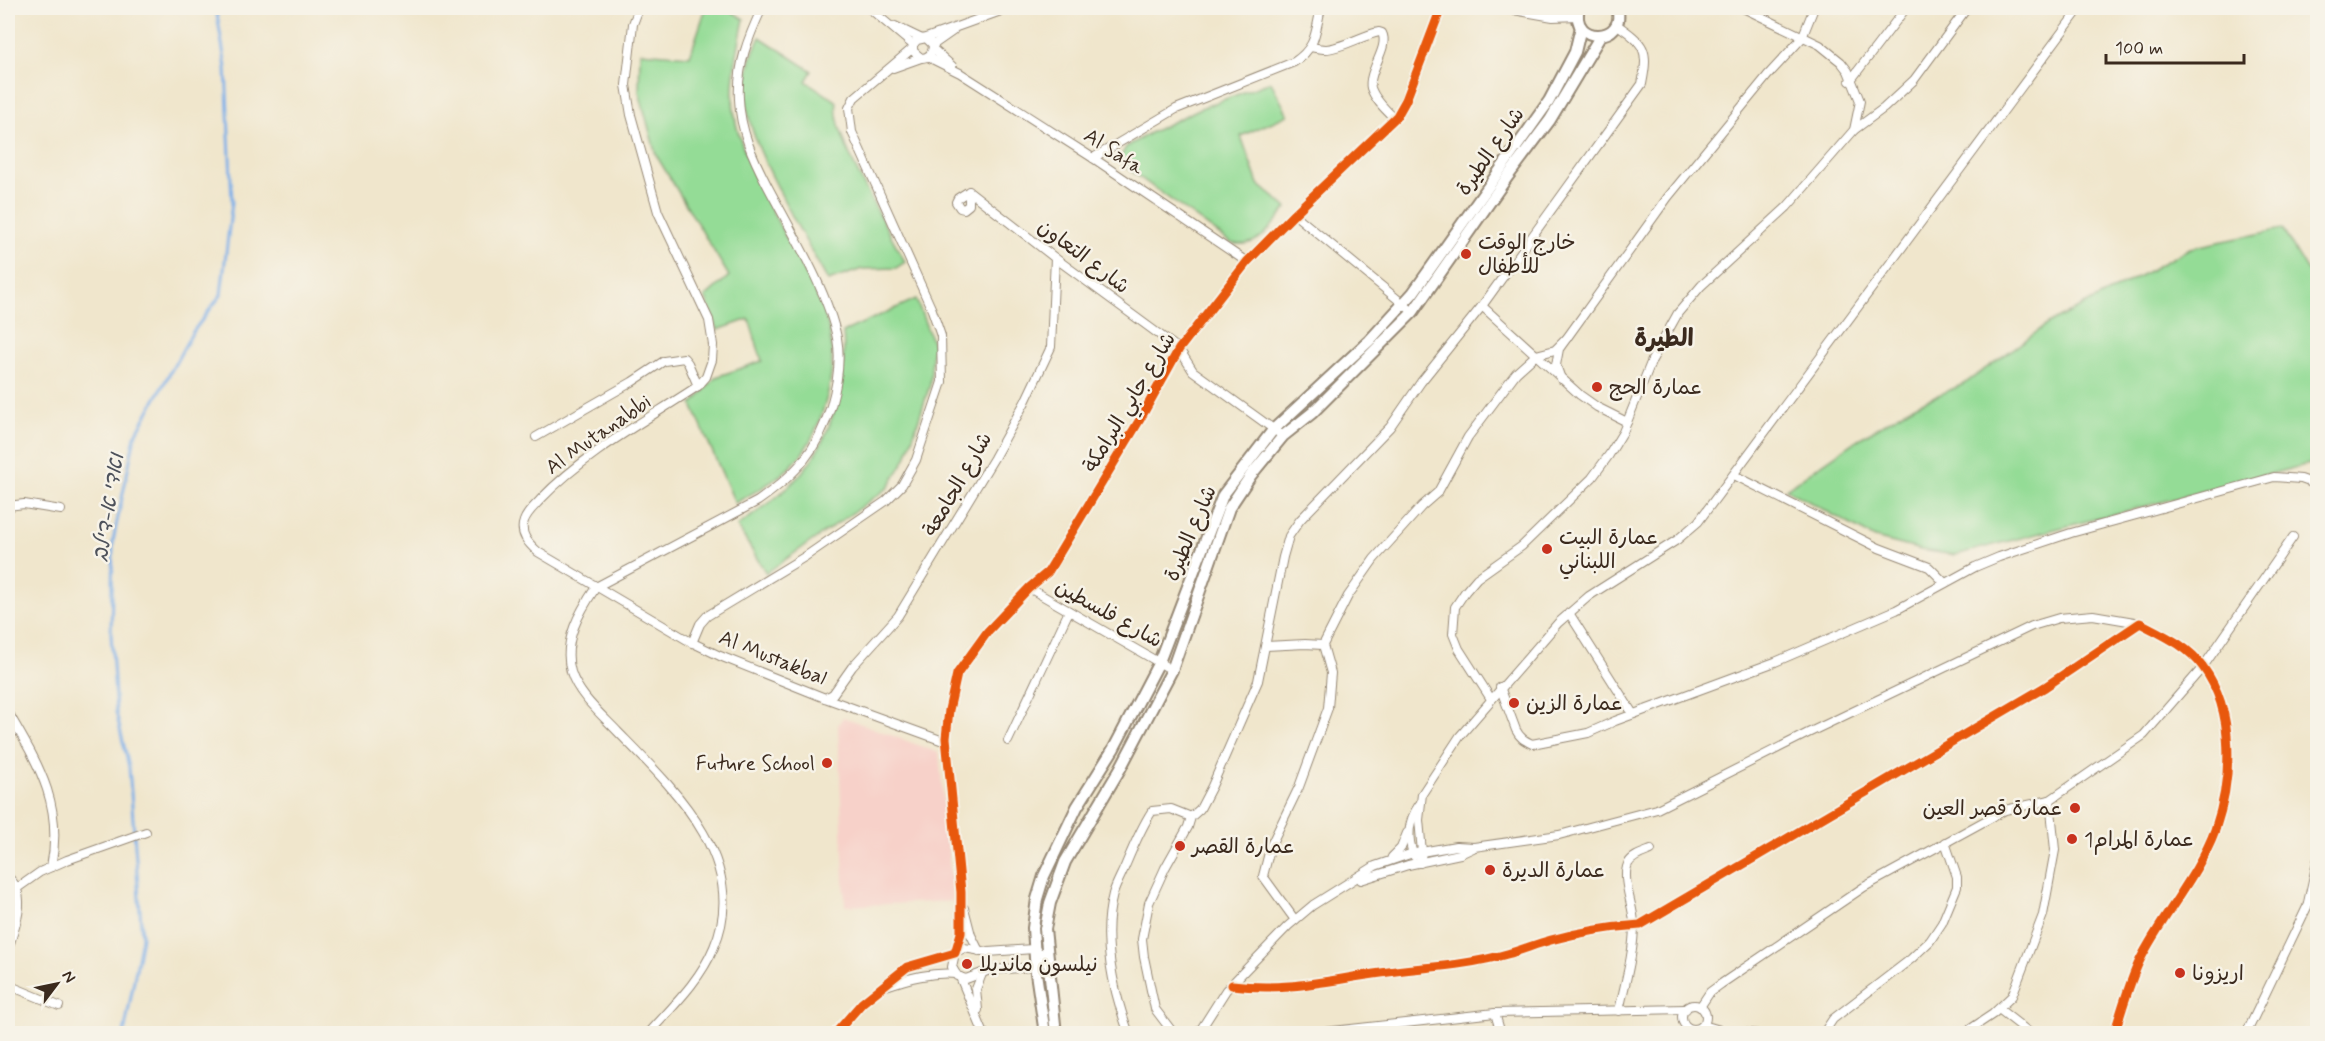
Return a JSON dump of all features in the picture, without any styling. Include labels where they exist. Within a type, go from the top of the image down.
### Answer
[{"type":"main road","points":[[1579,17],[1586,32],[1601,35],[1609,33],[1616,24],[1617,8]]},
{"type":"main road","name":"شارع الطيرة","points":[[1045,1034],[1034,949],[1034,918],[1044,876],[1077,807],[1114,748],[1159,662],[1223,495],[1273,430],[1369,341],[1413,293],[1549,101],[1575,52],[1579,17]]},
{"type":"main road","name":"شارع الطيرة","points":[[1056,1034],[1045,929],[1048,912],[1065,862],[1120,769],[1172,670],[1229,508],[1251,475],[1283,436],[1312,413],[1413,312],[1550,120],[1601,35]]},
{"type":"street","points":[[536,437],[664,361],[684,358],[699,386],[706,377],[712,360],[713,345],[709,320],[688,280],[658,212],[631,115],[626,85],[633,24],[639,8]]},
{"type":"street","points":[[648,1034],[689,988],[715,946],[726,901],[723,883],[716,859],[690,810],[577,686],[568,659],[573,629],[582,608],[596,587],[758,501],[783,483],[808,456],[828,414],[834,393],[838,353],[837,338],[831,316],[817,283],[750,152],[743,126],[739,101],[739,76],[743,52],[762,8]]},
{"type":"street","points":[[869,8],[913,46],[915,54],[960,73]]},
{"type":"street","points":[[692,643],[700,624],[719,608],[806,556],[886,501],[903,485],[916,460],[942,382],[941,336],[932,310],[852,132],[849,108],[854,98],[868,84],[889,70],[923,38],[1009,8]]},
{"type":"street","points":[[1097,8],[1128,8]]},
{"type":"street","points":[[1093,158],[1176,109],[1294,62],[1311,47],[1321,8]]},
{"type":"street","name":"شارع جابي البرامكة","points":[[960,892],[946,742],[949,710],[957,674],[988,631],[1029,588],[1048,572],[1139,421],[1179,349],[1247,262],[1395,118],[1406,100],[1442,8]]},
{"type":"street","points":[[1502,8],[1552,16],[1579,17]]},
{"type":"street","points":[[1743,8],[1820,45],[1841,62],[1848,71],[1850,81],[1860,101],[1854,130]]},
{"type":"street","points":[[1561,379],[1556,365],[1557,356],[1567,338],[1668,197],[1768,75],[1802,38],[1814,8]]},
{"type":"street","points":[[1850,81],[1906,8]]},
{"type":"street","points":[[1491,699],[1459,649],[1453,634],[1455,607],[1477,578],[1522,546],[1592,478],[1610,456],[1627,422],[1652,360],[1678,313],[1701,286],[1787,207],[1854,130],[1884,108],[1914,80],[1967,8]]},
{"type":"street","points":[[1198,1034],[1232,985],[1295,920],[1313,905],[1388,860],[1403,843],[1422,794],[1460,736],[1534,648],[1589,596],[1677,540],[1698,522],[2080,8]]},
{"type":"street","points":[[880,18],[923,38],[960,73]]},
{"type":"street","points":[[889,70],[924,57],[961,24]]},
{"type":"street","points":[[1174,1034],[1155,1010],[1142,939],[1149,903],[1191,817],[1200,808],[1212,786],[1231,738],[1258,681],[1282,557],[1289,536],[1300,520],[1390,428],[1420,382],[1482,306],[1642,84],[1647,61],[1642,46],[1636,38],[1616,24]]},
{"type":"street","points":[[1311,47],[1335,48],[1371,33],[1382,33],[1384,41],[1371,78],[1371,86],[1380,104],[1395,118]]},
{"type":"street","name":"Al Safa","points":[[960,73],[1093,158],[1247,262]]},
{"type":"street","name":"شارع التعاون","points":[[969,191],[1055,258],[1179,349],[1193,371],[1283,436]]},
{"type":"street","points":[[1294,214],[1413,312]]},
{"type":"street","name":"شارع الجامعة","points":[[825,698],[834,693],[852,667],[898,616],[994,458],[1025,402],[1051,347],[1055,258]]},
{"type":"street","points":[[1482,306],[1561,379],[1597,407],[1627,422]]},
{"type":"street","points":[[1295,920],[1263,876],[1270,845],[1299,787],[1328,708],[1331,673],[1323,645],[1348,596],[1374,559],[1422,506],[1438,492],[1468,437],[1516,373],[1536,355],[1554,350],[1567,338]]},
{"type":"street","name":"Al Mutanabbi","points":[[596,587],[531,546],[523,534],[524,520],[555,485],[587,460],[699,386]]},
{"type":"street","points":[[1734,475],[1879,548],[1929,567],[1945,583]]},
{"type":"street","points":[[1500,687],[1520,737],[1532,744],[1588,733],[1786,657],[1896,610],[1999,557],[2071,533],[2274,477],[2301,480],[2318,485]]},
{"type":"street","points":[[8,506],[24,504],[61,510]]},
{"type":"street","points":[[1700,1008],[1710,992],[1720,984],[1855,893],[2005,810],[2050,800],[2144,735],[2203,667],[2293,537]]},
{"type":"street","name":"Al Mustakbal","points":[[596,587],[692,643],[720,656],[825,698],[946,742]]},
{"type":"street","name":"شارع فلسطين","points":[[1029,588],[1172,670]]},
{"type":"street","points":[[1008,741],[1069,611]]},
{"type":"street","points":[[1569,613],[1633,714]]},
{"type":"street","points":[[1388,860],[1456,846],[1474,847],[1559,835],[1657,809],[1808,733],[2032,626],[2060,618],[2093,615],[2140,623],[2178,643],[2203,667],[2224,712],[2229,741],[2223,793],[2215,830],[2194,871],[2139,961],[2114,1034]]},
{"type":"street","points":[[1232,985],[1259,988],[1296,987],[1381,973],[1460,965],[1507,954],[1551,940],[1648,922],[2045,687],[2140,623]]},
{"type":"street","points":[[1266,646],[1323,645]]},
{"type":"street","points":[[8,712],[37,762],[46,783],[56,843],[51,867]]},
{"type":"street","points":[[1963,1034],[1999,1009],[2012,996],[2043,915],[2055,850],[2050,800]]},
{"type":"street","points":[[1419,804],[1422,852],[1419,863]]},
{"type":"street","points":[[1129,1034],[1116,996],[1111,966],[1108,921],[1114,892],[1134,842],[1152,811],[1172,809],[1191,817]]},
{"type":"street","points":[[1410,822],[1413,854],[1419,863]]},
{"type":"street","points":[[1420,829],[1431,845],[1444,848]]},
{"type":"street","points":[[16,889],[51,867],[146,832]]},
{"type":"street","points":[[1823,1034],[1833,1019],[1911,959],[1930,941],[1954,896],[1957,877],[1945,842]]},
{"type":"street","points":[[1348,885],[1419,863],[1460,855],[1474,847]]},
{"type":"street","points":[[1619,1011],[1634,926],[1626,874],[1627,867],[1634,857],[1651,850]]},
{"type":"street","points":[[2246,1034],[2307,907],[2318,858]]},
{"type":"street","points":[[8,877],[16,889],[19,902],[18,917],[8,949]]},
{"type":"street","points":[[960,892],[970,934],[979,951]]},
{"type":"street","points":[[960,892],[961,933],[952,962],[984,1034]]},
{"type":"street","points":[[835,1034],[862,1003],[908,967],[955,953],[964,948],[988,952],[1034,949],[1047,957],[1036,967],[990,970],[970,978],[944,973],[909,978],[882,988]]},
{"type":"street","points":[[979,1020],[976,989],[982,974]]},
{"type":"street","points":[[8,985],[59,1006]]},
{"type":"street","points":[[1306,1034],[1495,1013],[1686,1009],[1693,1006],[1700,1008],[1706,1018],[1703,1025],[1694,1031],[1684,1023],[1683,1015],[1686,1009]]},
{"type":"street","points":[[1999,1009],[2031,1034]]},
{"type":"street","points":[[1495,1013],[1500,1034]]},
{"type":"street","points":[[1703,1025],[1720,1030],[1758,1034]]},
{"type":"shaded area","points":[[843,717],[939,753],[953,901],[845,906],[838,725]]},
{"type":"green space","points":[[706,8],[726,8],[744,19],[733,83],[734,109],[740,140],[773,213],[821,304],[829,330],[831,349],[827,398],[810,442],[801,455],[780,476],[735,503],[692,405],[716,377],[762,361],[749,319],[718,330],[705,297],[729,276],[656,155],[639,92],[640,52],[690,56]]},
{"type":"green space","points":[[760,37],[812,71],[806,81],[837,102],[837,117],[851,158],[905,262],[896,268],[862,269],[828,281],[784,200],[753,133],[746,96],[747,77],[751,57]]},
{"type":"green space","points":[[1271,82],[1288,115],[1241,136],[1258,184],[1287,208],[1257,240],[1241,244],[1231,243],[1124,166],[1120,158],[1126,147],[1148,134],[1201,108]]},
{"type":"green space","points":[[2282,229],[2317,286],[2317,462],[1955,555],[1921,550],[1875,538],[1786,489],[1854,442],[1915,405],[1964,384],[2048,324],[2190,248]]},
{"type":"green space","points":[[916,299],[933,344],[930,385],[906,458],[888,488],[766,573],[737,526],[789,486],[814,457],[832,419],[838,396],[844,356],[843,332]]},
{"type":"waterway","name":"ואדי א-דילב","points":[[124,1034],[142,937],[129,767],[116,712],[111,633],[113,541],[135,436],[192,333],[221,295],[232,202],[226,68],[216,8]]},
{"type":"cycle path","points":[[835,1034],[862,1003],[907,967],[955,953],[961,933],[961,892],[946,738],[957,674],[988,631],[1029,588],[1048,572],[1139,421],[1179,349],[1247,262],[1397,116],[1406,100],[1441,8]]},
{"type":"cycle path","points":[[1232,985],[1289,986],[1460,964],[1492,958],[1573,935],[1640,925],[2045,687],[2140,623],[2183,647],[2203,667],[2214,685],[2226,725],[2227,768],[2225,790],[2215,830],[2190,879],[2140,960],[2114,1034]]},
{"type":"place","name":"خارج الوقت للأطفال","points":[[1466,254]]},
{"type":"place","name":"عمارة الحج","points":[[1597,387]]},
{"type":"place","name":"عمارة البيت اللبناني","points":[[1547,549]]},
{"type":"place","name":"عمارة الزين","points":[[1514,703]]},
{"type":"place","name":"Future School","points":[[827,763]]},
{"type":"place","name":"عمارة قصر العين","points":[[2075,808]]},
{"type":"place","name":"عمارة المرام1","points":[[2072,839]]},
{"type":"place","name":"عمارة القصر","points":[[1180,846]]},
{"type":"place","name":"عمارة الديرة","points":[[1490,870]]},
{"type":"place","name":"نيلسون مانديلا","points":[[967,964]]},
{"type":"place","name":"اريزونا","points":[[2180,973]]},
{"type":"district","name":"الطيرة","points":[[1664,338]]}]
